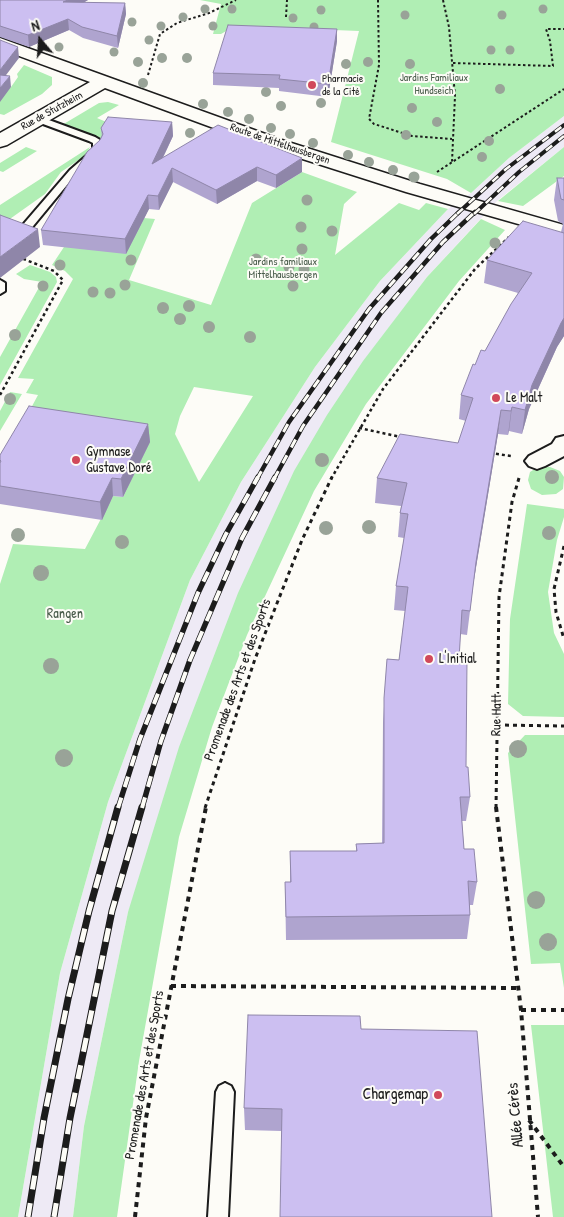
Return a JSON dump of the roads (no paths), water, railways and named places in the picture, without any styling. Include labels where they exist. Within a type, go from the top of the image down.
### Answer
[{"type":"main road","name":"Route de Mittelhausbergen","points":[[0,43],[275,144],[413,188],[564,231]]},
{"type":"main road","name":"Rue de Stutzheim","points":[[0,141],[104,81]]},
{"type":"street","points":[[537,461],[560,449],[564,444]]},
{"type":"lane","points":[[25,229],[73,172],[97,152],[98,147],[97,142],[92,139],[38,119]]},
{"type":"lane","points":[[0,283],[0,291]]},
{"type":"lane","points":[[218,1217],[224,1092]]},
{"type":"railway","points":[[457,214],[506,169],[564,125]]},
{"type":"railway","points":[[474,214],[519,172],[564,136]]},
{"type":"railway","points":[[257,479],[289,422],[369,309],[431,239],[459,212]]},
{"type":"railway","points":[[274,479],[303,426],[381,313],[443,242],[475,212]]},
{"type":"railway","points":[[118,808],[140,739],[198,593],[226,534],[258,477]]},
{"type":"railway","points":[[142,808],[161,741],[190,660],[242,538],[275,477]]},
{"type":"railway","points":[[28,1217],[44,1118],[68,999],[89,911],[118,807]]},
{"type":"railway","points":[[54,1217],[70,1118],[112,911],[142,807]]},
{"type":"place","name":"Pharmacie de la Cité","points":[[312,85]]},
{"type":"place","name":"Le Malt","points":[[496,398]]},
{"type":"place","name":"Gymnase Gustave Doré","points":[[76,460]]},
{"type":"place","name":"L'Initial","points":[[429,659]]},
{"type":"place","name":"Chargemap","points":[[438,1095]]},
{"type":"park label","name":"Jardins Familiaux Hundseich","points":[[434,84]]},
{"type":"park label","name":"Jardins familiaux Mittelhausbergen","points":[[283,268]]},
{"type":"park label","name":"Rangen","points":[[65,614]]}]
